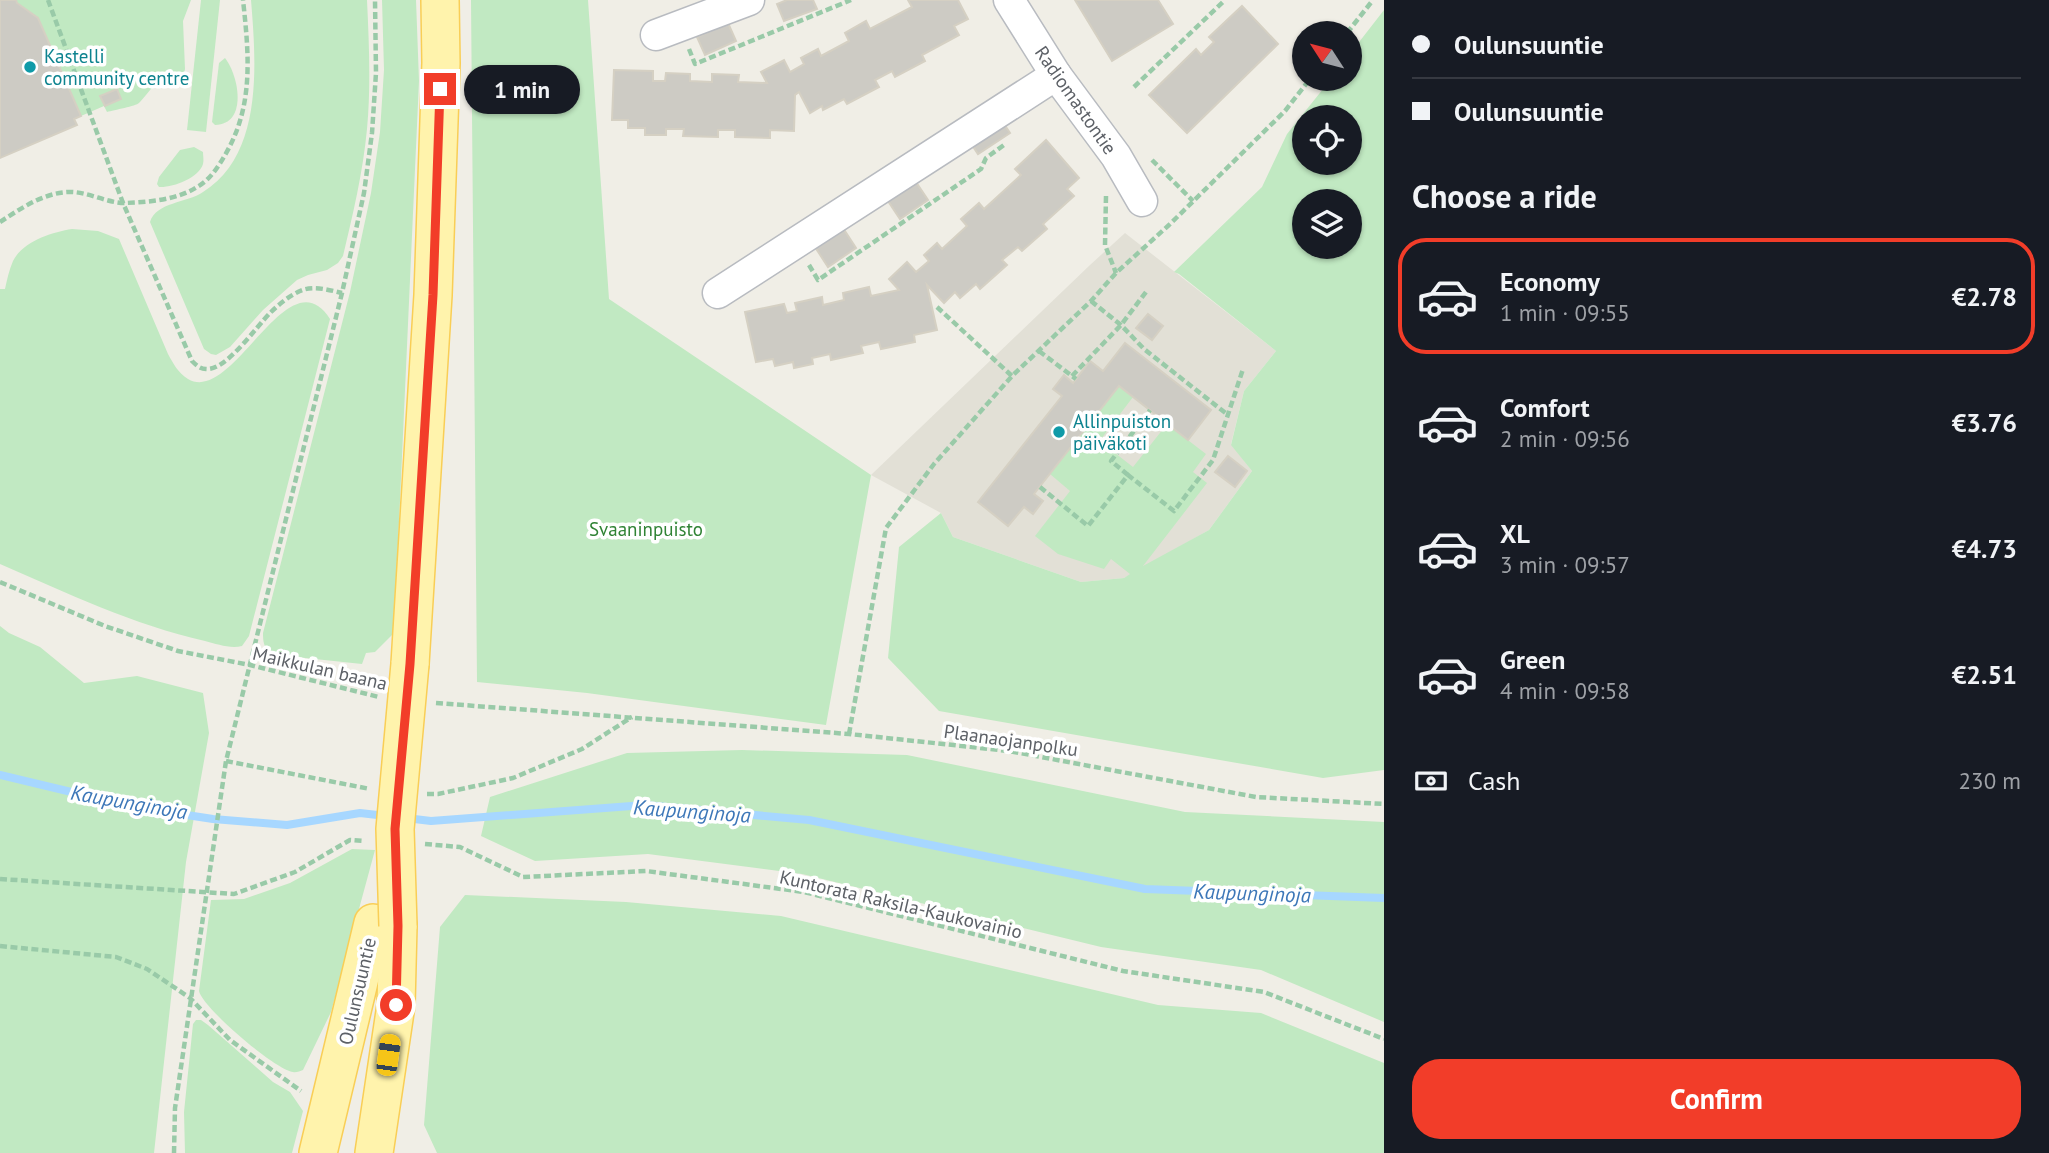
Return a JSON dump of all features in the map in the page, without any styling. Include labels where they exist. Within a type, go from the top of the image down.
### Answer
[{"type":"main road","name":"Oulunsuuntie","points":[[318,1153],[386,925],[410,664],[433,295],[441,64],[440,0]]},
{"type":"main road","name":"Oulunsuuntie","points":[[374,1153],[396,1005],[386,925]]},
{"type":"street","points":[[667,30],[749,0]]},
{"type":"street","name":"Radiomastontie","points":[[1009,0],[1056,75],[1116,156],[1142,201]]},
{"type":"street","points":[[718,293],[1056,75]]},
{"type":"path","points":[[48,0],[123,203],[192,361],[205,369],[229,359],[270,314],[302,289],[318,288],[342,293]]},
{"type":"path","points":[[0,222],[36,200],[68,192],[123,203],[172,198],[198,187],[215,172],[232,144],[243,117],[248,82],[248,43],[243,0]]},
{"type":"path","points":[[174,1153],[175,1108],[226,761],[364,194],[376,73],[375,0]]},
{"type":"path","points":[[667,30],[695,64],[852,0]]},
{"type":"path","points":[[1134,86],[1225,0]]},
{"type":"path","points":[[1356,21],[1373,0]]},
{"type":"path","points":[[849,734],[886,528],[934,464],[1012,376],[1285,111],[1301,91]]},
{"type":"path","points":[[795,243],[818,281],[981,169],[986,158],[1006,143]]},
{"type":"path","points":[[1040,351],[1074,377],[1121,325],[1146,292]]},
{"type":"path","points":[[1091,301],[1121,325],[1144,349],[1228,415]]},
{"type":"path","points":[[937,307],[1012,376]]},
{"type":"path","points":[[1150,410],[1111,461],[1174,511],[1213,460],[1243,369]]},
{"type":"path","points":[[1040,487],[1088,526],[1128,475]]},
{"type":"path","name":"Maikkulan baana","points":[[0,582],[106,626],[178,651],[250,665],[386,699]]},
{"type":"path","name":"Plaanaojanpolku","points":[[427,702],[849,734],[1009,751],[1256,797],[1384,804]]},
{"type":"path","name":"Kuntorata Raksila-Kaukovainio","points":[[0,878],[234,894],[295,872],[350,840],[394,838],[460,847],[523,877],[646,871],[804,892],[1123,971],[1264,992],[1384,1039]]},
{"type":"path","points":[[0,946],[116,957],[147,969],[190,998],[230,1040],[292,1086],[330,1107]]},
{"type":"shaded area","points":[[1125,233],[1276,351],[1244,391],[1231,444],[1252,471],[1209,530],[1124,578],[1081,582],[953,537],[941,513],[871,475]]},
{"type":"green space","points":[[16,0],[191,0],[183,21],[185,69],[181,87],[179,79],[165,78],[137,104],[107,112],[104,106],[81,116],[38,18]]},
{"type":"green space","points":[[201,0],[220,0],[206,132],[187,130]]},
{"type":"green space","points":[[251,0],[367,0],[367,129],[343,256],[327,270],[297,280],[263,310],[230,347],[216,355],[204,349],[150,222],[159,210],[203,192],[223,175],[237,155],[252,105],[254,51]]},
{"type":"green space","points":[[382,0],[416,0],[419,81],[394,633],[375,652],[366,653],[362,664],[277,655],[265,647],[263,633],[350,292],[371,193],[380,132],[384,70]]},
{"type":"green space","name":"Svaaninpuisto","points":[[471,0],[588,0],[609,299],[871,475],[826,725],[587,693],[477,682]]},
{"type":"green space","points":[[1384,10],[1384,770],[1323,778],[939,711],[888,658],[899,547],[941,513],[953,537],[1081,582],[1124,578],[1130,574],[1111,559],[1104,569],[1058,554],[1035,536],[1070,491],[1050,474],[1119,386],[1133,397],[1101,439],[1106,446],[1133,467],[1167,424],[1206,454],[1193,472],[1207,483],[1143,566],[1209,530],[1252,471],[1231,445],[1244,391],[1276,351],[1174,272],[1262,187],[1292,128],[1292,175],[1362,175],[1362,105],[1310,105],[1321,91],[1362,91],[1362,38]]},
{"type":"green space","points":[[225,58],[234,76],[238,98],[232,117],[225,123],[215,125],[212,122],[219,63]]},
{"type":"green space","points":[[194,147],[203,152],[203,162],[196,174],[171,186],[159,187],[159,177],[180,150]]},
{"type":"green space","points":[[72,229],[98,231],[119,239],[168,354],[188,379],[205,381],[223,372],[278,316],[296,304],[314,304],[330,319],[249,636],[242,646],[223,646],[152,626],[0,564],[0,289],[5,289],[13,261],[23,248],[47,235]]},
{"type":"green space","points":[[0,626],[40,647],[84,683],[137,676],[203,693],[209,733],[186,862],[154,1153],[0,1153]]},
{"type":"green space","points":[[742,750],[907,755],[1185,812],[1384,822],[1384,1022],[1261,970],[1101,947],[802,874],[648,854],[535,861],[481,836],[490,797],[627,753]]},
{"type":"green space","points":[[352,849],[375,850],[331,1012],[303,1070],[293,1072],[271,1061],[240,1037],[212,1010],[199,991],[211,900],[244,899],[290,883]]},
{"type":"green space","points":[[465,895],[626,902],[781,916],[1158,1005],[1261,1013],[1384,1063],[1384,1153],[437,1153],[424,1125],[440,927]]},
{"type":"green space","points":[[196,1020],[208,1025],[273,1082],[290,1092],[303,1111],[292,1153],[185,1153],[184,1112],[193,1024]]},
{"type":"building","name":"Kastelli community centre","points":[[0,0],[16,0],[38,18],[81,116],[74,119],[77,125],[0,158]]},
{"type":"building","points":[[787,0],[813,0],[817,9],[784,21],[777,4]]},
{"type":"building","points":[[908,0],[958,0],[968,19],[954,26],[959,35],[922,55],[925,61],[895,77],[892,71],[875,80],[879,87],[847,104],[844,99],[823,110],[822,106],[810,113],[799,92],[795,95],[794,131],[770,130],[770,138],[735,137],[735,130],[718,130],[718,137],[683,136],[684,129],[666,129],[666,135],[645,135],[645,128],[628,128],[628,120],[612,120],[614,70],[653,71],[653,81],[665,81],[666,73],[690,74],[690,81],[712,82],[712,74],[739,75],[738,82],[767,83],[761,72],[784,60],[790,72],[804,64],[801,58],[818,49],[821,56],[849,41],[845,33],[866,21],[870,29],[912,7]]},
{"type":"building","points":[[1075,0],[1158,0],[1173,24],[1112,61]]},
{"type":"building","points":[[1242,6],[1278,44],[1187,133],[1149,95],[1196,49],[1201,55],[1214,42],[1209,37]]},
{"type":"building","points":[[728,23],[736,41],[705,55],[697,37]]},
{"type":"building","points":[[117,89],[121,99],[105,106],[100,96]]},
{"type":"building","points":[[1004,124],[1010,133],[978,154],[972,145]]},
{"type":"building","points":[[1046,140],[1079,178],[1067,189],[1074,196],[1043,224],[1047,229],[1022,251],[1018,247],[1002,260],[1007,265],[980,289],[976,284],[960,298],[955,292],[944,303],[927,285],[937,330],[914,335],[915,342],[881,349],[879,342],[861,346],[863,353],[831,360],[830,354],[812,358],[813,364],[794,368],[793,362],[775,366],[773,359],[756,362],[745,312],[784,304],[787,313],[797,311],[795,303],[822,297],[823,305],[844,300],[843,293],[869,287],[871,296],[899,290],[889,279],[907,262],[916,272],[929,261],[924,255],[937,243],[942,249],[967,226],[961,219],[979,203],[984,209],[1021,175],[1015,169]]},
{"type":"building","points":[[916,182],[928,200],[900,219],[888,201]]},
{"type":"building","points":[[843,228],[856,248],[828,267],[815,247]]},
{"type":"building","points":[[1148,314],[1163,326],[1152,340],[1136,328]]},
{"type":"building","name":"Allinpuiston päiväkoti","points":[[1125,343],[1211,410],[1188,440],[1119,386],[1034,494],[1043,501],[1033,514],[1024,507],[1008,526],[978,502],[1062,396],[1053,389],[1064,375],[1073,383],[1090,361],[1103,371]]},
{"type":"building","points":[[1228,456],[1247,471],[1235,487],[1215,472]]},
{"type":"waterway","name":"Kaupunginoja","points":[[0,775],[134,807],[213,819],[287,825],[360,813],[386,816]]},
{"type":"waterway","name":"Kaupunginoja","points":[[406,818],[431,821],[645,805],[809,820],[1145,889],[1384,898]]},
{"type":"place","name":"Kastelli community centre","points":[[30,67]]},
{"type":"place","name":"Allinpuiston päiväkoti","points":[[1059,432]]},
{"type":"route","points":[[396,1005],[398,926],[395,829],[410,664],[433,295],[440,89]]}]
